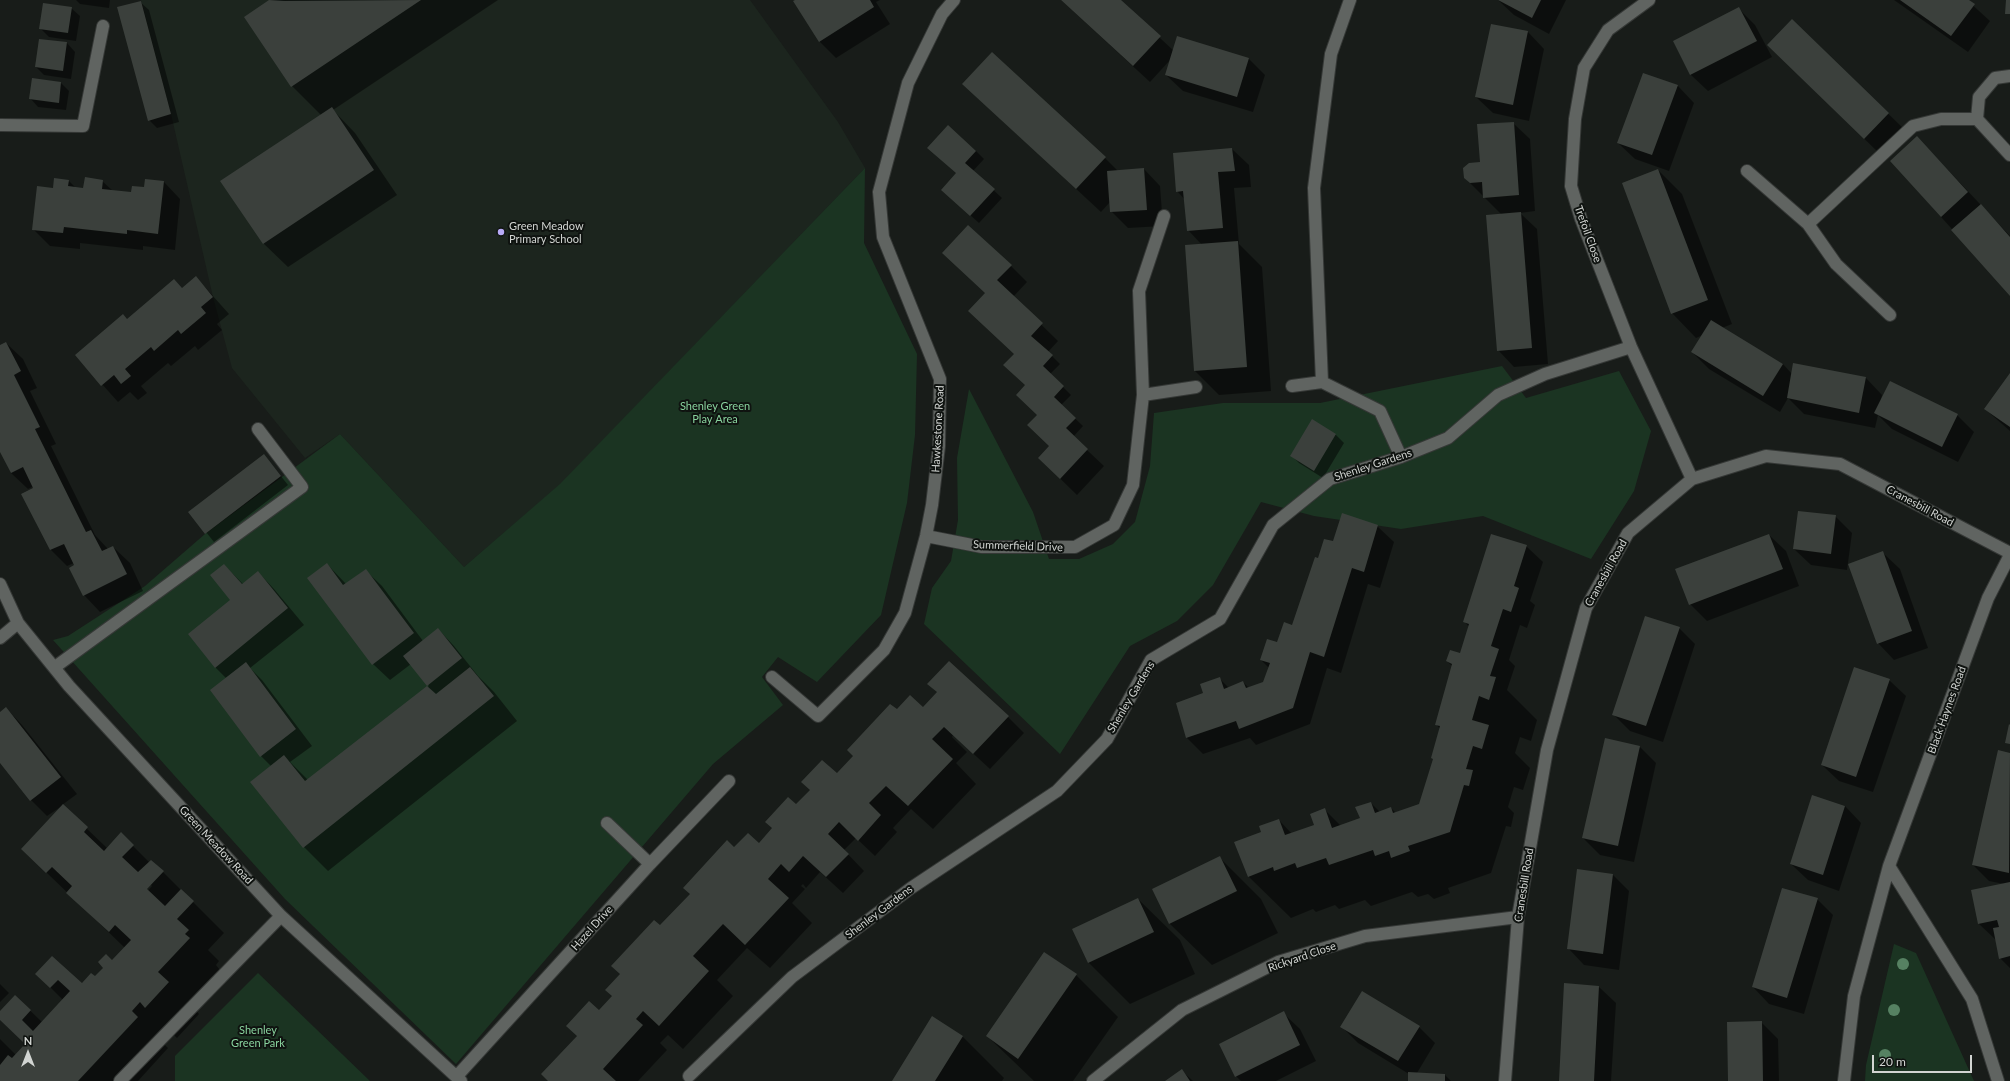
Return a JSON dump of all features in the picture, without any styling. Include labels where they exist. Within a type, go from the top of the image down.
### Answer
[{"type":"street","name":"Hawkestone Road","points":[[772,677],[818,716],[884,650],[905,613],[926,536],[932,505],[939,446],[940,379],[882,237],[879,192],[908,83],[942,14],[954,0]]},
{"type":"street","points":[[1322,382],[1314,188],[1331,54],[1350,0]]},
{"type":"street","name":"Trefoil Close","points":[[1649,0],[1608,30],[1584,68],[1575,119],[1571,186],[1581,219],[1632,347],[1692,480]]},
{"type":"street","points":[[0,125],[83,126],[103,26]]},
{"type":"street","points":[[1977,119],[1979,97],[1995,78],[2010,76]]},
{"type":"street","points":[[1808,224],[1913,126],[1941,119],[1977,119],[2010,155]]},
{"type":"street","points":[[1747,171],[1808,224],[1836,264],[1890,315]]},
{"type":"street","name":"Summerfield Drive","points":[[926,536],[982,547],[1075,548],[1114,525],[1133,485],[1143,395],[1139,291],[1164,216]]},
{"type":"street","name":"Shenley Gardens","points":[[689,1076],[792,977],[912,888],[1057,790],[1107,739],[1151,660],[1220,619],[1273,525],[1330,480],[1401,457],[1448,438],[1498,395],[1545,374],[1632,347]]},
{"type":"street","points":[[1292,386],[1322,382],[1380,412],[1401,457]]},
{"type":"street","points":[[1143,395],[1196,387]]},
{"type":"street","points":[[55,667],[302,487],[258,429]]},
{"type":"street","name":"Cranesbill Road","points":[[1505,1081],[1518,916],[1547,750],[1586,608],[1628,533],[1692,480],[1766,456],[1840,464],[2010,554]]},
{"type":"street","name":"Black Haynes Road","points":[[1844,1081],[1854,996],[1889,866],[1988,598],[2010,554]]},
{"type":"street","name":"Green Meadow Road","points":[[0,584],[18,623],[69,686],[281,916],[459,1079]]},
{"type":"street","points":[[0,638],[18,623]]},
{"type":"street","name":"Hazel Drive","points":[[459,1079],[650,864],[729,780]]},
{"type":"street","points":[[606,823],[650,864]]},
{"type":"street","points":[[1889,866],[1972,999],[1998,1081]]},
{"type":"street","points":[[120,1081],[281,916]]},
{"type":"street","name":"Rickyard Close","points":[[1093,1081],[1182,1010],[1278,962],[1365,936],[1518,916]]},
{"type":"shaded area","name":"Green Meadow Primary School","points":[[141,0],[750,0],[838,122],[865,168],[560,485],[464,567],[340,434],[305,458],[232,368],[213,297],[171,114]]},
{"type":"green space","name":"Shenley Green Play Area","points":[[865,168],[864,243],[917,354],[915,435],[907,503],[881,615],[817,682],[778,657],[762,677],[783,705],[713,764],[456,1064],[285,899],[53,640],[68,636],[145,586],[205,534],[340,434],[464,567],[560,484]]},
{"type":"green space","points":[[1502,366],[1526,398],[1619,371],[1651,431],[1634,491],[1591,559],[1483,516],[1401,529],[1314,516],[1261,502],[1213,585],[1177,621],[1130,646],[1060,754],[924,624],[932,588],[951,561],[958,520],[957,458],[969,389],[1033,512],[1049,559],[1079,559],[1113,544],[1135,522],[1150,466],[1154,413],[1223,403],[1320,403]]},
{"type":"green space","points":[[1894,944],[1916,953],[1974,1081],[1865,1081],[1866,1065]]},
{"type":"green space","name":"Shenley Green Park","points":[[258,973],[370,1081],[175,1081],[175,1056]]},
{"type":"building","points":[[269,0],[421,0],[291,87],[244,17]]},
{"type":"building","points":[[870,0],[874,7],[819,42],[793,1]]},
{"type":"building","points":[[1061,0],[1121,0],[1161,36],[1133,66]]},
{"type":"building","points":[[1498,0],[1541,0],[1532,18]]},
{"type":"building","points":[[1900,0],[1969,0],[1975,4],[1951,36]]},
{"type":"building","points":[[2006,0],[2010,0],[2010,14],[2005,14]]},
{"type":"building","points":[[141,1],[171,114],[148,121],[117,7]]},
{"type":"building","points":[[43,3],[72,7],[68,33],[39,29]]},
{"type":"building","points":[[1739,7],[1757,41],[1690,75],[1673,41]]},
{"type":"building","points":[[1792,19],[1889,113],[1864,139],[1767,45]]},
{"type":"building","points":[[1491,24],[1528,31],[1513,105],[1475,97]]},
{"type":"building","points":[[1177,36],[1249,58],[1237,97],[1165,75]]},
{"type":"building","points":[[39,39],[67,42],[63,71],[35,67]]},
{"type":"building","points":[[992,52],[1106,157],[1076,189],[962,84]]},
{"type":"building","points":[[1643,73],[1678,85],[1652,155],[1617,143]]},
{"type":"building","points":[[32,78],[61,82],[59,103],[29,99]]},
{"type":"building","points":[[332,107],[374,170],[263,244],[220,181]]},
{"type":"building","points":[[1514,122],[1519,195],[1483,198],[1482,182],[1470,183],[1464,178],[1463,168],[1469,163],[1480,162],[1477,124]]},
{"type":"building","points":[[948,125],[976,151],[965,163],[995,189],[970,216],[941,190],[956,173],[927,148]]},
{"type":"building","points":[[1917,136],[1968,192],[1941,217],[1890,161]]},
{"type":"building","points":[[1232,148],[1235,171],[1218,172],[1223,228],[1187,231],[1183,191],[1176,192],[1173,153]]},
{"type":"building","points":[[1144,168],[1147,210],[1110,212],[1107,171]]},
{"type":"building","points":[[1658,169],[1708,300],[1671,314],[1622,183]]},
{"type":"building","points":[[85,177],[103,180],[102,189],[131,192],[132,186],[144,187],[145,179],[164,181],[158,234],[127,230],[127,234],[64,227],[63,233],[32,230],[37,186],[53,188],[54,178],[69,180],[68,186],[83,188]]},
{"type":"building","points":[[1981,204],[2010,237],[2010,296],[1951,230]]},
{"type":"building","points":[[1521,212],[1532,348],[1497,351],[1486,215]]},
{"type":"building","points":[[968,225],[1012,265],[997,280],[1043,323],[1031,336],[1053,355],[1043,366],[1064,386],[1054,397],[1076,418],[1066,428],[1088,449],[1060,479],[1038,458],[1049,446],[1027,425],[1037,415],[1016,395],[1025,385],[1003,365],[1014,354],[968,311],[985,293],[942,253]]},
{"type":"building","points":[[1238,241],[1247,367],[1194,371],[1185,245]]},
{"type":"building","points":[[196,276],[213,297],[201,307],[206,313],[181,334],[178,330],[154,351],[151,347],[125,369],[131,376],[121,384],[114,375],[101,386],[75,355],[123,314],[127,319],[174,279],[182,288]]},
{"type":"building","points":[[1711,320],[1783,364],[1763,396],[1691,352]]},
{"type":"building","points":[[6,342],[21,371],[14,375],[40,427],[35,429],[86,532],[91,530],[102,551],[113,546],[127,574],[83,596],[69,568],[74,565],[64,544],[50,550],[21,494],[33,488],[23,467],[11,473],[0,452],[0,345]]},
{"type":"building","points":[[1793,363],[1866,377],[1859,413],[1787,398]]},
{"type":"building","points":[[2010,373],[2010,427],[1984,409]]},
{"type":"building","points":[[1890,381],[1958,414],[1942,447],[1874,413]]},
{"type":"building","points":[[1312,419],[1336,434],[1314,471],[1290,456]]},
{"type":"building","points":[[264,454],[281,476],[205,534],[188,512]]},
{"type":"building","points":[[1798,511],[1836,515],[1831,554],[1793,549]]},
{"type":"building","points":[[1342,513],[1378,525],[1364,572],[1352,568],[1324,657],[1310,652],[1293,708],[1239,729],[1236,721],[1186,738],[1176,703],[1203,693],[1200,684],[1220,677],[1224,689],[1243,681],[1246,688],[1263,682],[1270,663],[1260,660],[1267,639],[1277,642],[1284,622],[1292,625],[1315,557],[1318,558],[1324,539],[1333,541]]},
{"type":"building","points":[[1491,534],[1527,545],[1514,586],[1519,588],[1511,612],[1503,609],[1491,646],[1499,649],[1490,676],[1496,677],[1489,700],[1479,696],[1472,720],[1489,725],[1482,749],[1473,746],[1466,769],[1473,770],[1469,786],[1464,785],[1450,832],[1408,846],[1410,851],[1391,858],[1389,851],[1375,856],[1373,850],[1329,865],[1326,858],[1297,868],[1295,863],[1274,871],[1273,867],[1248,877],[1234,842],[1261,832],[1259,826],[1279,819],[1285,835],[1314,825],[1310,814],[1325,808],[1332,828],[1360,818],[1355,807],[1371,802],[1375,813],[1391,807],[1393,813],[1419,804],[1433,759],[1431,758],[1440,726],[1435,725],[1452,664],[1446,661],[1450,650],[1460,653],[1469,624],[1463,622]]},
{"type":"building","points":[[1769,534],[1783,569],[1689,605],[1675,569]]},
{"type":"building","points":[[1883,551],[1912,631],[1877,644],[1848,564]]},
{"type":"building","points":[[327,563],[343,585],[366,569],[414,633],[372,665],[307,578]]},
{"type":"building","points":[[224,564],[242,584],[258,571],[288,608],[215,668],[188,634],[230,600],[210,575]]},
{"type":"building","points":[[1645,616],[1680,627],[1646,726],[1612,715]]},
{"type":"building","points":[[438,628],[462,658],[427,686],[403,656]]},
{"type":"building","points":[[949,661],[1009,716],[973,754],[944,727],[932,739],[953,759],[908,806],[886,786],[869,803],[881,815],[858,841],[839,822],[828,834],[849,854],[826,877],[803,856],[789,872],[781,864],[768,879],[789,898],[745,945],[723,924],[693,956],[709,971],[659,1026],[643,1011],[636,1019],[643,1025],[603,1069],[616,1081],[548,1081],[541,1074],[577,1036],[566,1026],[589,1001],[599,1010],[612,996],[605,990],[620,974],[611,966],[654,920],[660,925],[690,894],[683,888],[727,840],[734,847],[748,833],[759,843],[772,828],[765,822],[788,797],[796,804],[810,790],[801,782],[822,760],[837,773],[853,756],[847,750],[890,704],[897,709],[910,695],[923,707],[937,692],[927,684]]},
{"type":"building","points":[[246,662],[296,729],[260,757],[210,690]]},
{"type":"building","points":[[470,667],[494,696],[303,848],[250,782],[284,755],[305,781],[427,686],[436,694]]},
{"type":"building","points":[[1854,667],[1890,679],[1856,777],[1821,765]]},
{"type":"building","points":[[6,707],[61,777],[30,801],[0,763],[0,712]]},
{"type":"building","points":[[2009,724],[2010,725],[2010,744],[2005,743]]},
{"type":"building","points":[[1605,738],[1640,746],[1618,846],[1582,838]]},
{"type":"building","points":[[1998,750],[2010,753],[2009,873],[1972,865]]},
{"type":"building","points":[[1812,795],[1845,806],[1823,875],[1790,864]]},
{"type":"building","points":[[63,804],[88,827],[84,832],[104,851],[121,832],[134,845],[122,857],[138,872],[151,860],[164,871],[147,889],[165,906],[181,889],[194,901],[177,919],[189,930],[185,934],[190,938],[158,972],[169,982],[145,1008],[140,1002],[132,1011],[138,1017],[78,1081],[0,1081],[0,1065],[8,1055],[12,1058],[25,1044],[0,1020],[0,1011],[15,995],[31,1010],[22,1020],[33,1031],[70,991],[58,980],[50,988],[35,974],[52,956],[82,983],[91,973],[95,976],[103,968],[98,962],[106,954],[112,960],[131,940],[115,925],[109,932],[66,893],[72,886],[52,867],[46,873],[21,849]]},
{"type":"building","points":[[1220,856],[1237,891],[1169,924],[1152,889]]},
{"type":"building","points":[[1577,869],[1613,874],[1603,954],[1567,949]]},
{"type":"building","points":[[2010,882],[2010,956],[1999,959],[1993,928],[1999,927],[1997,920],[1978,924],[1971,890]]},
{"type":"building","points":[[1782,888],[1818,898],[1787,998],[1752,987]]},
{"type":"building","points":[[1138,898],[1154,932],[1088,963],[1072,929]]},
{"type":"building","points":[[1044,952],[1077,974],[1018,1059],[986,1036]]},
{"type":"building","points":[[1564,983],[1599,986],[1594,1081],[1559,1081]]},
{"type":"building","points":[[1362,991],[1420,1026],[1398,1061],[1340,1027]]},
{"type":"building","points":[[1284,1011],[1300,1045],[1235,1077],[1219,1044]]},
{"type":"building","points":[[932,1016],[963,1036],[935,1081],[892,1081]]},
{"type":"building","points":[[1762,1021],[1763,1081],[1728,1081],[1727,1022]]},
{"type":"building","points":[[1182,1069],[1190,1081],[1165,1081]]},
{"type":"building","points":[[1408,1072],[1445,1074],[1445,1081],[1408,1081]]},
{"type":"place","name":"Green Meadow Primary School","points":[[501,232]]}]
